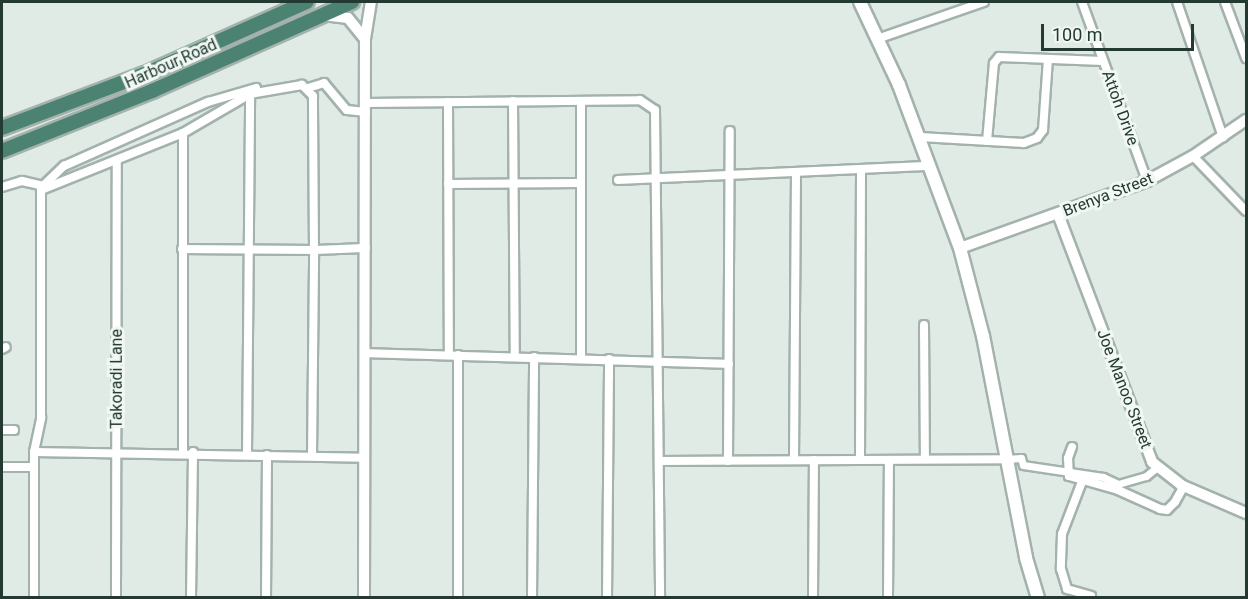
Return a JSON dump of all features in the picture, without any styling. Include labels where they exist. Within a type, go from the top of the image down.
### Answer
[{"type":"highway","name":"Harbour Road","points":[[2,128],[145,74],[307,2]]},
{"type":"highway","name":"Harbour Road","points":[[2,151],[152,91],[352,2]]},
{"type":"main road","points":[[860,2],[920,137],[960,248],[983,336],[1026,558],[1038,597]]},
{"type":"street","points":[[364,597],[366,39],[371,2]]},
{"type":"street","points":[[878,39],[984,2]]},
{"type":"street","name":"Attoh Drive","points":[[1082,2],[1147,181]]},
{"type":"street","points":[[1177,2],[1223,137]]},
{"type":"street","points":[[1225,2],[1246,58]]},
{"type":"street","points":[[321,15],[348,18],[366,39]]},
{"type":"street","points":[[987,141],[996,59],[1004,56],[1103,62]]},
{"type":"street","points":[[920,137],[1024,143],[1041,134],[1048,59]]},
{"type":"street","points":[[34,597],[34,452],[41,418],[40,196],[43,186],[64,166],[208,102],[247,89],[296,85],[308,88],[324,83],[347,110],[448,102],[581,101],[650,104],[658,119],[660,597]]},
{"type":"street","points":[[2,187],[22,180],[43,186],[117,161],[183,133],[250,94],[296,85]]},
{"type":"street","points":[[308,88],[314,106],[312,456]]},
{"type":"street","points":[[247,454],[250,94]]},
{"type":"street","points":[[513,101],[515,357]]},
{"type":"street","points":[[581,101],[581,358]]},
{"type":"street","points":[[448,102],[458,597]]},
{"type":"street","name":"Brenya Street","points":[[960,248],[1147,181],[1193,156],[1246,120]]},
{"type":"street","points":[[728,461],[730,131]]},
{"type":"street","points":[[183,133],[182,249],[191,597]]},
{"type":"street","points":[[1193,156],[1246,212]]},
{"type":"street","name":"Takoradi Lane","points":[[116,597],[117,161]]},
{"type":"street","points":[[618,180],[731,177],[931,166]]},
{"type":"street","points":[[860,460],[861,170]]},
{"type":"street","points":[[794,460],[796,174]]},
{"type":"street","points":[[448,184],[581,183]]},
{"type":"street","name":"Joe Manoo Street","points":[[1058,214],[1143,445],[1157,467],[1184,486],[1246,513]]},
{"type":"street","points":[[182,249],[366,248]]},
{"type":"street","points":[[924,325],[925,459]]},
{"type":"street","points":[[366,353],[660,360],[729,364]]},
{"type":"street","points":[[532,597],[534,357]]},
{"type":"street","points":[[607,597],[609,359]]},
{"type":"street","points":[[2,430],[14,430]]},
{"type":"street","points":[[1072,447],[1067,471],[1069,476],[1083,479],[1160,509],[1167,510],[1175,502],[1184,486]]},
{"type":"street","points":[[34,452],[188,452],[365,458]]},
{"type":"street","points":[[266,597],[267,454]]},
{"type":"street","points":[[661,462],[1021,458],[1023,465],[1103,477],[1118,484],[1146,476],[1157,467]]},
{"type":"street","points":[[813,597],[814,460]]},
{"type":"street","points":[[888,597],[889,460]]},
{"type":"street","points":[[2,467],[34,467]]},
{"type":"street","points":[[1083,479],[1062,534],[1061,569],[1067,589],[1091,596]]}]
